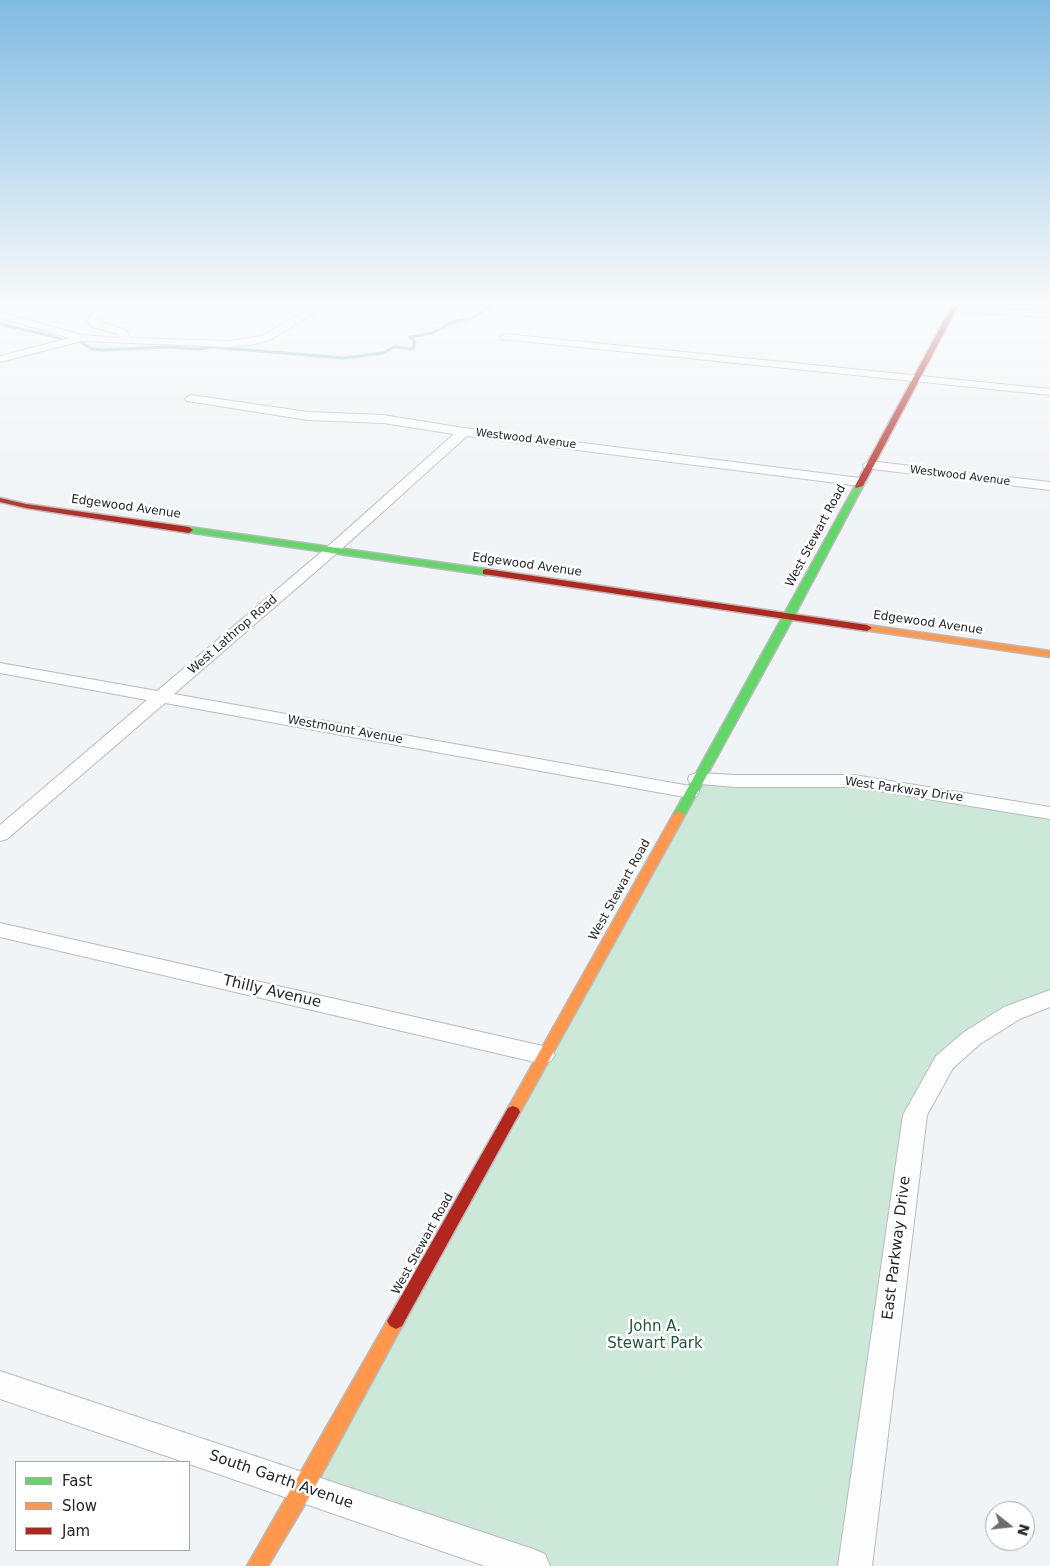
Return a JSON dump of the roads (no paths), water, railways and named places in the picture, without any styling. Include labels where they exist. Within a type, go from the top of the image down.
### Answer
[{"type":"street","points":[[907,377],[1050,392]]},
{"type":"street","name":"West Stewart Road","points":[[257,1566],[304,1487],[543,1055],[789,617],[916,378]]},
{"type":"street","name":"Westwood Avenue","points":[[191,399],[308,416],[384,419],[464,432],[860,482]]},
{"type":"street","name":"West Lathrop Road","points":[[0,835],[331,551],[464,432]]},
{"type":"street","name":"Westwood Avenue","points":[[869,465],[1050,486]]},
{"type":"street","name":"Edgewood Avenue","points":[[0,500],[26,506],[331,551],[1050,654]]},
{"type":"street","name":"Westmount Avenue","points":[[0,668],[161,697],[694,786]]},
{"type":"street","name":"West Parkway Drive","points":[[694,786],[735,781],[854,781],[1050,813]]},
{"type":"street","name":"Thilly Avenue","points":[[0,930],[543,1055]]},
{"type":"street","name":"East Parkway Drive","points":[[856,1566],[914,1115],[944,1062],[972,1038],[1012,1013],[1050,998]]},
{"type":"street","name":"South Garth Avenue","points":[[0,1385],[533,1566]]},
{"type":"park label","name":"John A. Stewart Park","points":[[655,1336]]}]
